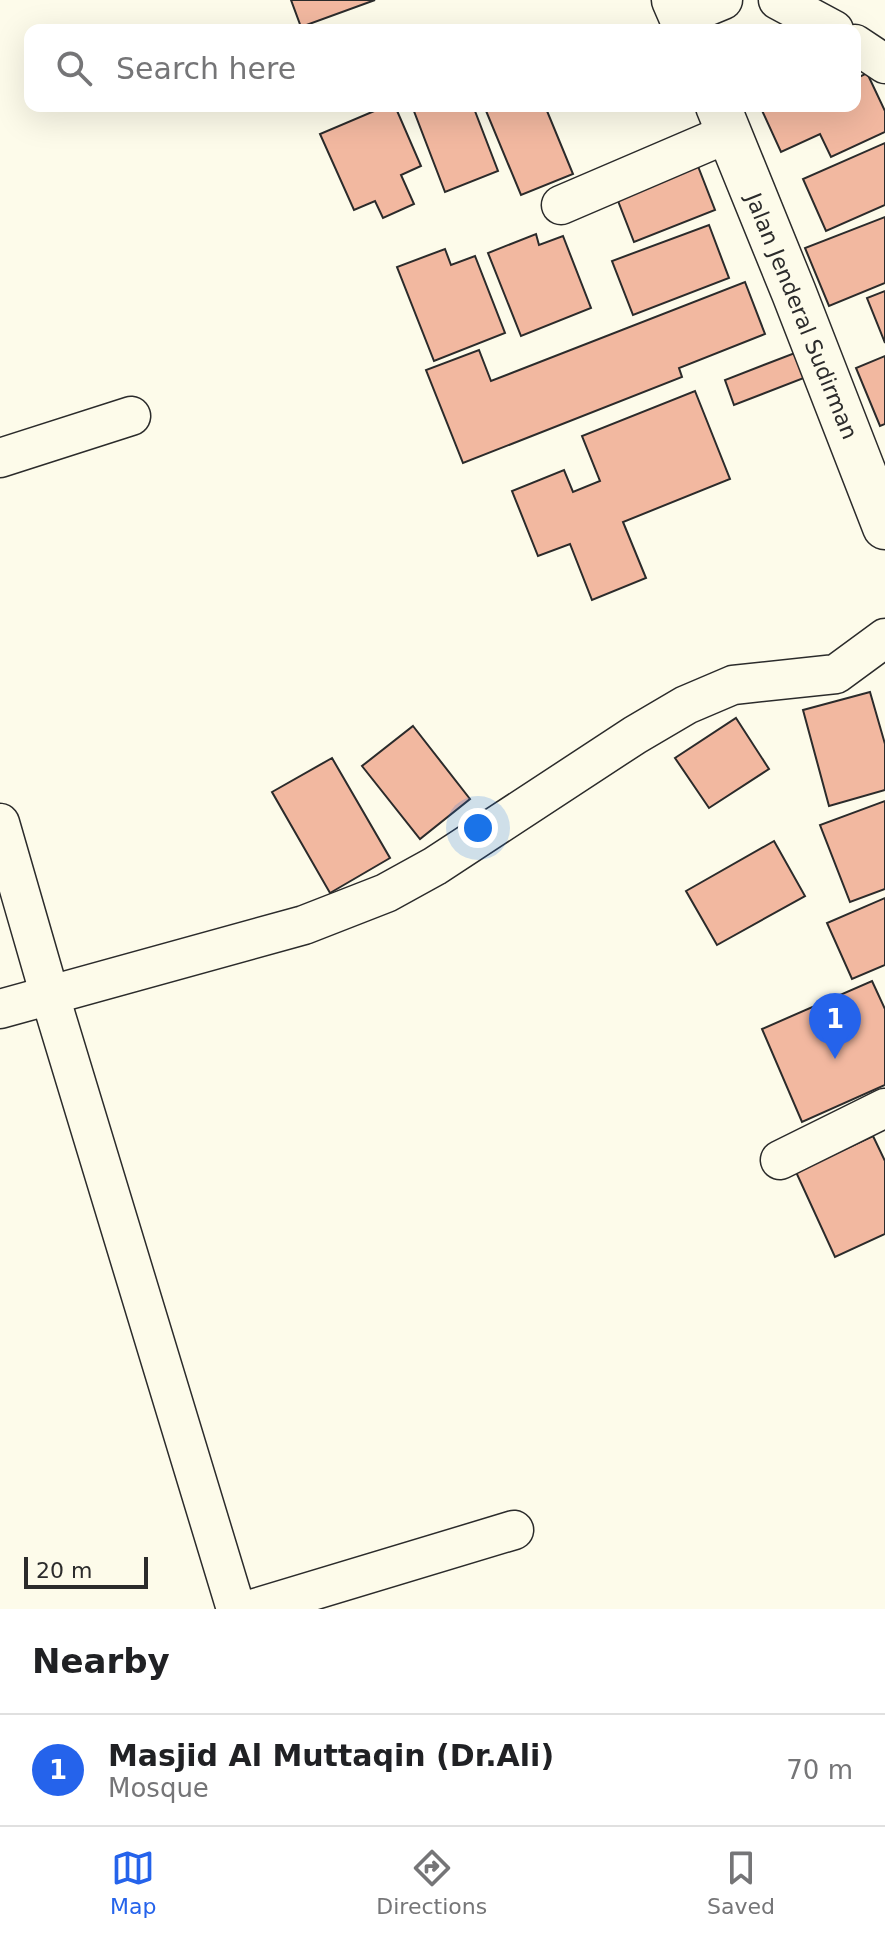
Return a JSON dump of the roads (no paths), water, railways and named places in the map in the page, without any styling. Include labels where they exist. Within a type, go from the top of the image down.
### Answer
[{"type":"street","points":[[681,16],[723,0]]},
{"type":"street","points":[[778,0],[823,24]]},
{"type":"street","points":[[861,48],[885,64]]},
{"type":"street","points":[[561,205],[724,120]]},
{"type":"street","name":"Jalan Jenderal Sudirman","points":[[724,120],[885,527]]},
{"type":"street","points":[[0,458],[131,416]]},
{"type":"street","points":[[0,1009],[304,925],[386,893],[435,866],[686,705],[733,685],[836,674],[885,638]]},
{"type":"street","points":[[0,823],[236,1609]]},
{"type":"street","points":[[780,1160],[885,1108]]},
{"type":"street","points":[[252,1609],[514,1530]]},
{"type":"place","name":"Masjid Al Muttaqin (Dr.Ali)","points":[[835,1059]]}]
